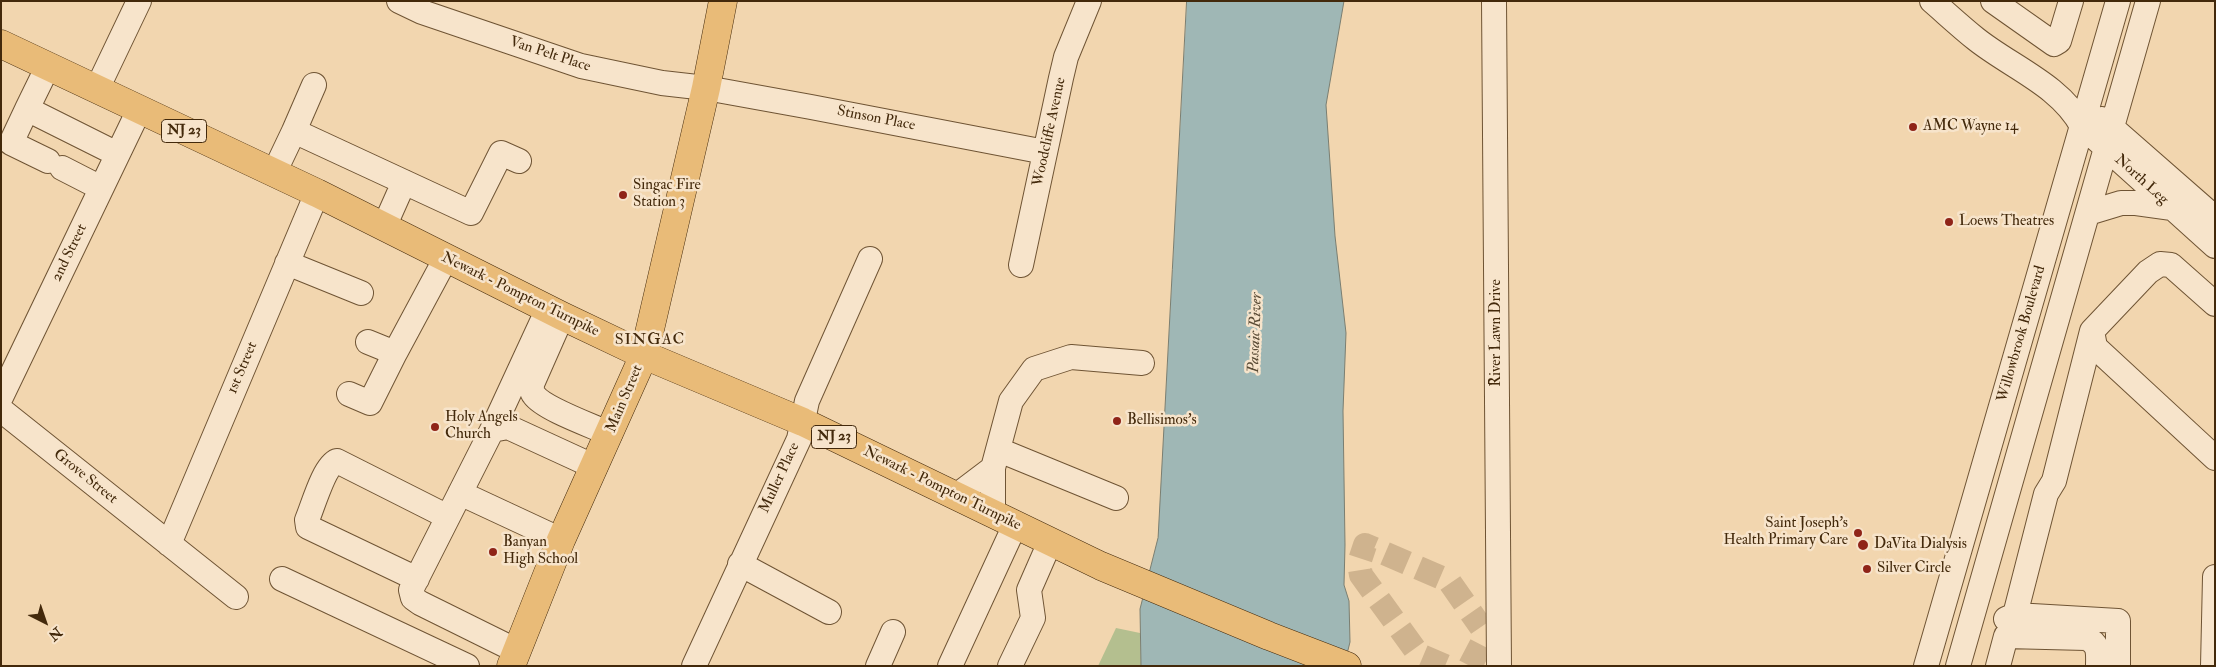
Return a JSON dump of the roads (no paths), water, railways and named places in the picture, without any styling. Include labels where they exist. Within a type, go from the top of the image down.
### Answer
[{"type":"main road","name":"Main Street","points":[[517,660],[562,540],[644,355],[706,88],[723,1]]},
{"type":"main road","name":"Newark - Pompton Turnpike","points":[[1,44],[317,193],[555,313],[644,355],[803,422],[1101,566],[1269,636],[1347,666]]},
{"type":"street","points":[[97,89],[139,1]]},
{"type":"street","name":"Van Pelt Place","points":[[400,1],[422,12],[580,66],[662,83],[706,88]]},
{"type":"street","name":"Woodcliffe Avenue","points":[[1021,265],[1066,57],[1089,1]]},
{"type":"street","name":"River Lawn Drive","points":[[1494,1],[1499,666]]},
{"type":"street","name":"North Leg","points":[[1932,1],[1976,40],[2024,70],[2109,138],[2215,218]]},
{"type":"street","points":[[1993,1],[2054,44],[2059,41],[2071,1]]},
{"type":"street","name":"Willowbrook Boulevard","points":[[1926,666],[2081,114],[2118,1]]},
{"type":"street","name":"Willowbrook Boulevard","points":[[1958,666],[2148,1]]},
{"type":"street","points":[[48,66],[11,143],[102,188]]},
{"type":"street","points":[[274,173],[314,85]]},
{"type":"street","name":"Stinson Place","points":[[706,88],[1045,152]]},
{"type":"street","points":[[27,109],[118,154]]},
{"type":"street","name":"2nd Street","points":[[1,397],[139,110]]},
{"type":"street","points":[[294,131],[470,213],[501,153],[519,161]]},
{"type":"street","name":"North Leg","points":[[2109,138],[2172,208],[2215,246]]},
{"type":"street","points":[[384,227],[404,182]]},
{"type":"street","name":"1st Street","points":[[169,544],[317,193]]},
{"type":"street","points":[[2088,213],[2121,203],[2172,208]]},
{"type":"street","points":[[349,394],[370,403],[446,258]]},
{"type":"street","name":"Muller Place","points":[[694,666],[799,439],[807,402],[870,259]]},
{"type":"street","points":[[287,263],[361,293]]},
{"type":"street","points":[[2118,666],[2118,621],[2010,617],[2046,494],[2054,481],[2092,331],[2148,272],[2160,264],[2172,265],[2215,304]]},
{"type":"street","points":[[555,313],[531,391],[534,396],[547,405],[610,434]]},
{"type":"street","points":[[517,660],[420,603],[413,598],[411,590],[492,430],[555,313]]},
{"type":"street","points":[[2092,331],[2095,347],[2215,458]]},
{"type":"street","points":[[368,342],[395,353]]},
{"type":"street","points":[[950,666],[1004,519],[996,459],[1011,401],[1034,369],[1071,357],[1142,363]]},
{"type":"street","name":"Grove Street","points":[[1,410],[236,597]]},
{"type":"street","points":[[492,430],[508,427],[595,467]]},
{"type":"street","points":[[956,496],[996,459]]},
{"type":"street","points":[[996,459],[1116,498]]},
{"type":"street","points":[[417,579],[308,527],[307,520],[327,471],[332,463],[337,461],[448,517]]},
{"type":"street","points":[[460,493],[562,540]]},
{"type":"street","points":[[1010,666],[1033,618],[1029,590],[1050,542]]},
{"type":"street","points":[[740,564],[829,612]]},
{"type":"street","points":[[2213,666],[2215,577]]},
{"type":"street","points":[[282,579],[467,666]]},
{"type":"street","points":[[878,666],[893,632]]},
{"type":"street","points":[[1998,666],[2006,636],[2086,638],[2096,644],[2098,649],[2098,666]]},
{"type":"water","name":"Passaic River","points":[[1187,1],[1344,1],[1326,105],[1335,236],[1346,333],[1343,411],[1344,585],[1349,601],[1350,642],[1344,666],[1141,666],[1140,609],[1158,538]]},
{"type":"tunnel","points":[[1445,666],[1419,655],[1361,575],[1359,563],[1365,545],[1449,581],[1481,627]]},
{"type":"tunnel","points":[[1470,666],[1482,643]]},
{"type":"place","name":"AMC Wayne 14","points":[[1913,127]]},
{"type":"place","name":"Singac Fire Station 3","points":[[623,195]]},
{"type":"place","name":"Loews Theatres","points":[[1949,222]]},
{"type":"place","name":"Bellisimos's","points":[[1117,421]]},
{"type":"place","name":"Holy Angels Church","points":[[435,427]]},
{"type":"place","name":"Saint Joseph's Health Primary Care","points":[[1858,533]]},
{"type":"place","name":"DaVita Dialysis","points":[[1863,545]]},
{"type":"place","name":"Banyan High School","points":[[493,552]]},
{"type":"place","name":"Silver Circle","points":[[1867,569]]},
{"type":"district","name":"SINGAC","points":[[650,341]]}]
